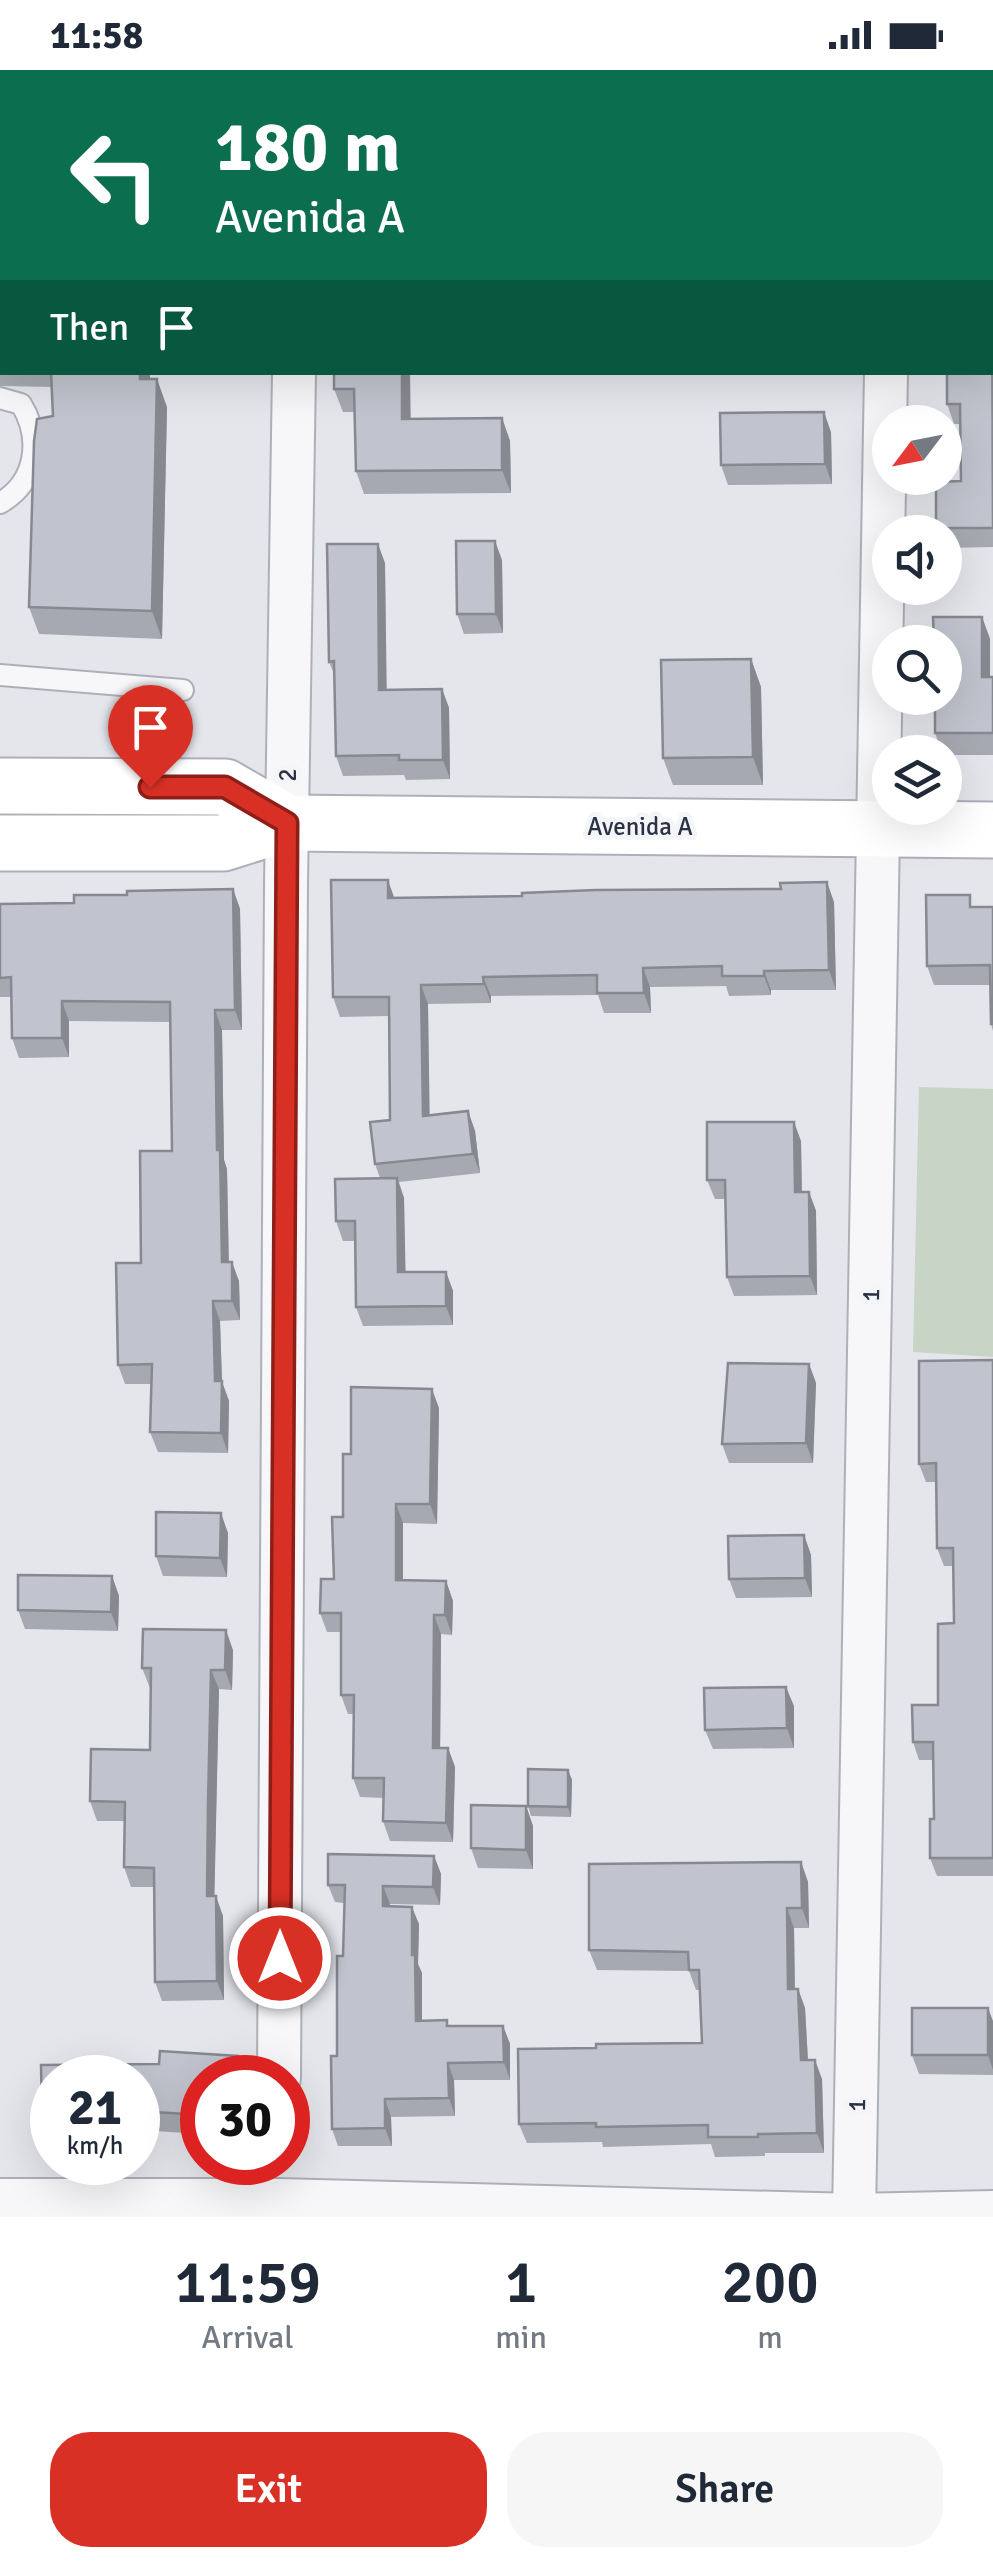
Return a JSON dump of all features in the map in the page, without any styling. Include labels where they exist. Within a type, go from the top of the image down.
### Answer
[{"type":"main road","name":"Avenida A","points":[[0,786],[225,787],[287,823]]},
{"type":"main road","name":"Avenida A","points":[[0,842],[223,843],[287,823],[993,830]]},
{"type":"street","name":"2","points":[[279,2055],[287,823],[294,375]]},
{"type":"street","name":"1","points":[[854,2216],[886,375]]},
{"type":"street","points":[[0,2200],[278,2193],[854,2216],[993,2212]]},
{"type":"lane","points":[[0,398],[20,404],[29,418],[34,454],[29,472],[10,498],[0,503]]},
{"type":"lane","points":[[0,675],[183,690]]},
{"type":"green space","points":[[919,1087],[993,1089],[993,1357],[913,1352]]},
{"type":"building","points":[[51,375],[140,375],[140,379],[157,379],[152,611],[29,607],[34,441],[37,419],[53,416]]},
{"type":"building","points":[[334,375],[402,375],[402,419],[502,418],[502,470],[356,471],[354,389],[334,389]]},
{"type":"building","points":[[947,375],[992,375],[993,528],[962,528],[962,515],[936,515],[936,495],[962,495],[960,404],[947,404]]},
{"type":"building","points":[[824,412],[825,464],[721,465],[720,413]]},
{"type":"building","points":[[456,541],[495,541],[496,614],[457,614]]},
{"type":"building","points":[[327,544],[378,544],[379,690],[442,689],[443,760],[399,760],[399,755],[336,756],[334,661],[329,662]]},
{"type":"building","points":[[933,617],[982,617],[982,677],[993,677],[993,733],[935,733],[935,715],[962,715],[962,625],[933,625]]},
{"type":"building","points":[[751,659],[753,757],[663,758],[661,660]]},
{"type":"building","points":[[331,880],[388,880],[388,898],[522,896],[596,890],[781,889],[780,883],[827,882],[829,970],[722,976],[722,966],[643,968],[644,993],[597,993],[597,975],[483,977],[484,984],[421,985],[423,1116],[468,1111],[473,1154],[375,1164],[370,1122],[390,1120],[389,997],[333,997]]},
{"type":"building","points":[[233,889],[235,1010],[215,1010],[222,1262],[232,1262],[232,1301],[213,1301],[215,1381],[222,1381],[221,1433],[150,1432],[152,1364],[118,1365],[116,1263],[141,1263],[140,1151],[172,1151],[170,1002],[62,1001],[62,1038],[12,1038],[11,977],[0,978],[0,904],[74,903],[74,895],[127,895],[127,891]]},
{"type":"building","points":[[926,895],[970,895],[970,907],[993,907],[993,1024],[990,965],[927,966]]},
{"type":"building","points":[[707,1122],[794,1122],[795,1192],[809,1192],[810,1276],[727,1277],[725,1180],[707,1180]]},
{"type":"building","points":[[397,1178],[398,1272],[446,1272],[446,1306],[356,1307],[355,1221],[336,1221],[335,1179]]},
{"type":"building","points":[[993,1360],[993,1858],[930,1858],[933,1742],[913,1742],[912,1705],[938,1705],[938,1624],[954,1623],[953,1548],[937,1548],[936,1463],[919,1464],[919,1361]]},
{"type":"building","points":[[728,1363],[809,1364],[806,1443],[722,1444]]},
{"type":"building","points":[[351,1387],[432,1389],[430,1504],[396,1504],[396,1580],[446,1581],[445,1615],[434,1615],[433,1748],[448,1748],[446,1823],[383,1821],[384,1778],[353,1778],[354,1695],[341,1695],[341,1613],[320,1613],[321,1579],[334,1579],[332,1517],[343,1517],[343,1454],[351,1454]]},
{"type":"building","points":[[156,1512],[221,1513],[220,1558],[156,1556]]},
{"type":"building","points":[[804,1535],[805,1578],[729,1579],[728,1536]]},
{"type":"building","points":[[18,1575],[112,1576],[111,1612],[18,1610]]},
{"type":"building","points":[[143,1629],[226,1630],[225,1670],[211,1670],[207,1896],[216,1896],[217,1981],[155,1982],[154,1868],[124,1867],[125,1802],[90,1801],[91,1749],[150,1750],[151,1668],[142,1668]]},
{"type":"building","points":[[786,1687],[787,1728],[705,1730],[704,1688]]},
{"type":"building","points":[[528,1769],[568,1770],[568,1807],[528,1806]]},
{"type":"building","points":[[471,1805],[526,1806],[526,1850],[471,1848]]},
{"type":"building","points":[[328,1854],[434,1856],[433,1887],[383,1886],[383,1906],[412,1907],[416,2021],[447,2020],[447,2026],[503,2026],[504,2062],[448,2063],[449,2098],[385,2099],[385,2128],[332,2129],[331,2056],[337,2056],[337,1956],[343,1956],[345,1885],[328,1885]]},
{"type":"building","points":[[801,1862],[802,1908],[787,1908],[788,1989],[798,1989],[801,2060],[815,2060],[817,2133],[708,2137],[708,2125],[519,2124],[518,2049],[702,2043],[699,1970],[689,1970],[688,1952],[589,1950],[589,1864]]},
{"type":"building","points":[[912,2008],[988,2008],[988,2055],[912,2055]]},
{"type":"building","points":[[160,2051],[222,2055],[180,2055],[180,2114],[160,2112]]},
{"type":"route","points":[[150,787],[225,787],[287,823],[280,1958]]}]
